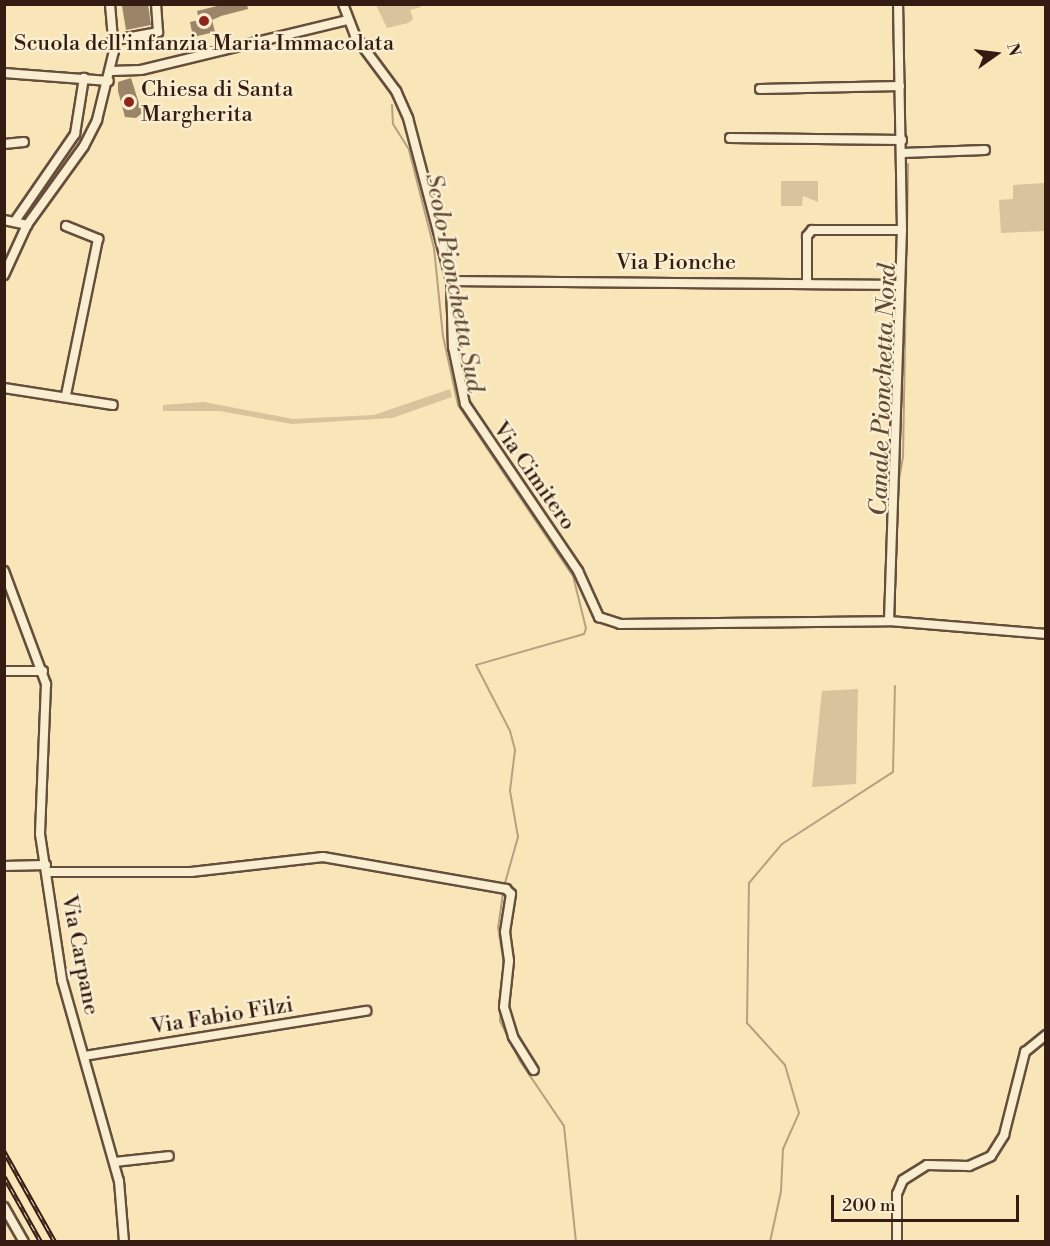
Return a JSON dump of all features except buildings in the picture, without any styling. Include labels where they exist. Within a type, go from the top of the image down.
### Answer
[{"type":"street","points":[[4,275],[27,225],[88,140],[111,71],[115,40],[110,4]]},
{"type":"street","points":[[115,40],[158,32],[156,4]]},
{"type":"street","name":"Via Cimitero","points":[[343,4],[348,20],[400,98],[451,281],[453,347],[465,404],[573,563],[603,620],[620,624],[892,621]]},
{"type":"street","points":[[898,4],[902,230],[892,621],[1046,634]]},
{"type":"street","points":[[111,71],[182,60],[348,20]]},
{"type":"street","points":[[4,73],[109,81]]},
{"type":"street","points":[[15,221],[75,134],[84,78]]},
{"type":"street","points":[[760,88],[900,86]]},
{"type":"street","points":[[75,134],[88,140]]},
{"type":"street","points":[[730,138],[902,141]]},
{"type":"street","points":[[4,144],[24,142]]},
{"type":"street","points":[[902,153],[984,150]]},
{"type":"street","points":[[4,220],[27,225]]},
{"type":"street","points":[[66,226],[98,239],[66,395]]},
{"type":"street","points":[[807,282],[807,236],[812,230],[902,230]]},
{"type":"street","name":"Via Pionche","points":[[451,281],[807,282],[900,285]]},
{"type":"street","points":[[4,388],[66,395],[113,405]]},
{"type":"street","name":"Via Carpane","points":[[4,571],[43,671],[49,711],[39,804],[46,869],[62,980],[114,1162],[124,1242]]},
{"type":"street","points":[[4,671],[43,671]]},
{"type":"street","points":[[4,866],[191,872],[323,857],[506,889],[511,894],[505,932],[509,961],[504,1007],[523,1054],[534,1070]]},
{"type":"street","name":"Via Fabio Filzi","points":[[84,1056],[366,1011]]},
{"type":"street","points":[[897,1242],[897,1194],[903,1180],[927,1165],[969,1166],[990,1156],[1004,1135],[1025,1052],[1046,1035]]},
{"type":"street","points":[[114,1162],[169,1156]]},
{"type":"street","points":[[4,1207],[24,1242]]},
{"type":"shaded area","points":[[376,5],[420,5],[421,7],[410,10],[413,19],[408,23],[387,28]]},
{"type":"shaded area","points":[[781,181],[818,181],[818,202],[803,196],[802,206],[781,206]]},
{"type":"shaded area","points":[[1045,183],[1045,231],[1001,233],[999,200],[1013,199],[1013,185]]},
{"type":"shaded area","points":[[450,389],[452,397],[392,418],[292,424],[219,411],[163,411],[163,405],[204,402],[293,419],[374,415]]},
{"type":"shaded area","points":[[858,689],[856,784],[812,787],[822,691]]},
{"type":"waterway","name":"Scolo Pionchetta Sud","points":[[392,105],[393,124],[409,150],[434,248],[443,336],[458,405],[573,576],[586,628],[584,634],[476,665],[510,731],[515,750],[510,791],[518,837],[505,883]]},
{"type":"waterway","name":"Canale Pionchetta Nord","points":[[897,491],[903,457],[908,164]]},
{"type":"waterway","name":"Canale Pionchetta Nord","points":[[895,565],[895,617]]},
{"type":"waterway","name":"Canale Pionchetta Nord","points":[[770,1242],[781,1191],[783,1149],[799,1113],[785,1065],[747,1023],[749,883],[782,844],[893,772],[895,686]]},
{"type":"waterway","name":"Scolo Pionchetta Sud","points":[[503,893],[498,927],[504,965],[500,1021],[520,1061],[564,1126],[576,1242]]},
{"type":"railway","points":[[4,1151],[55,1242]]},
{"type":"railway","points":[[4,1176],[41,1242]]},
{"type":"place","name":"Scuola dell'infanzia Maria Immacolata","points":[[204,21]]},
{"type":"place","name":"Chiesa di Santa Margherita","points":[[129,102]]}]
